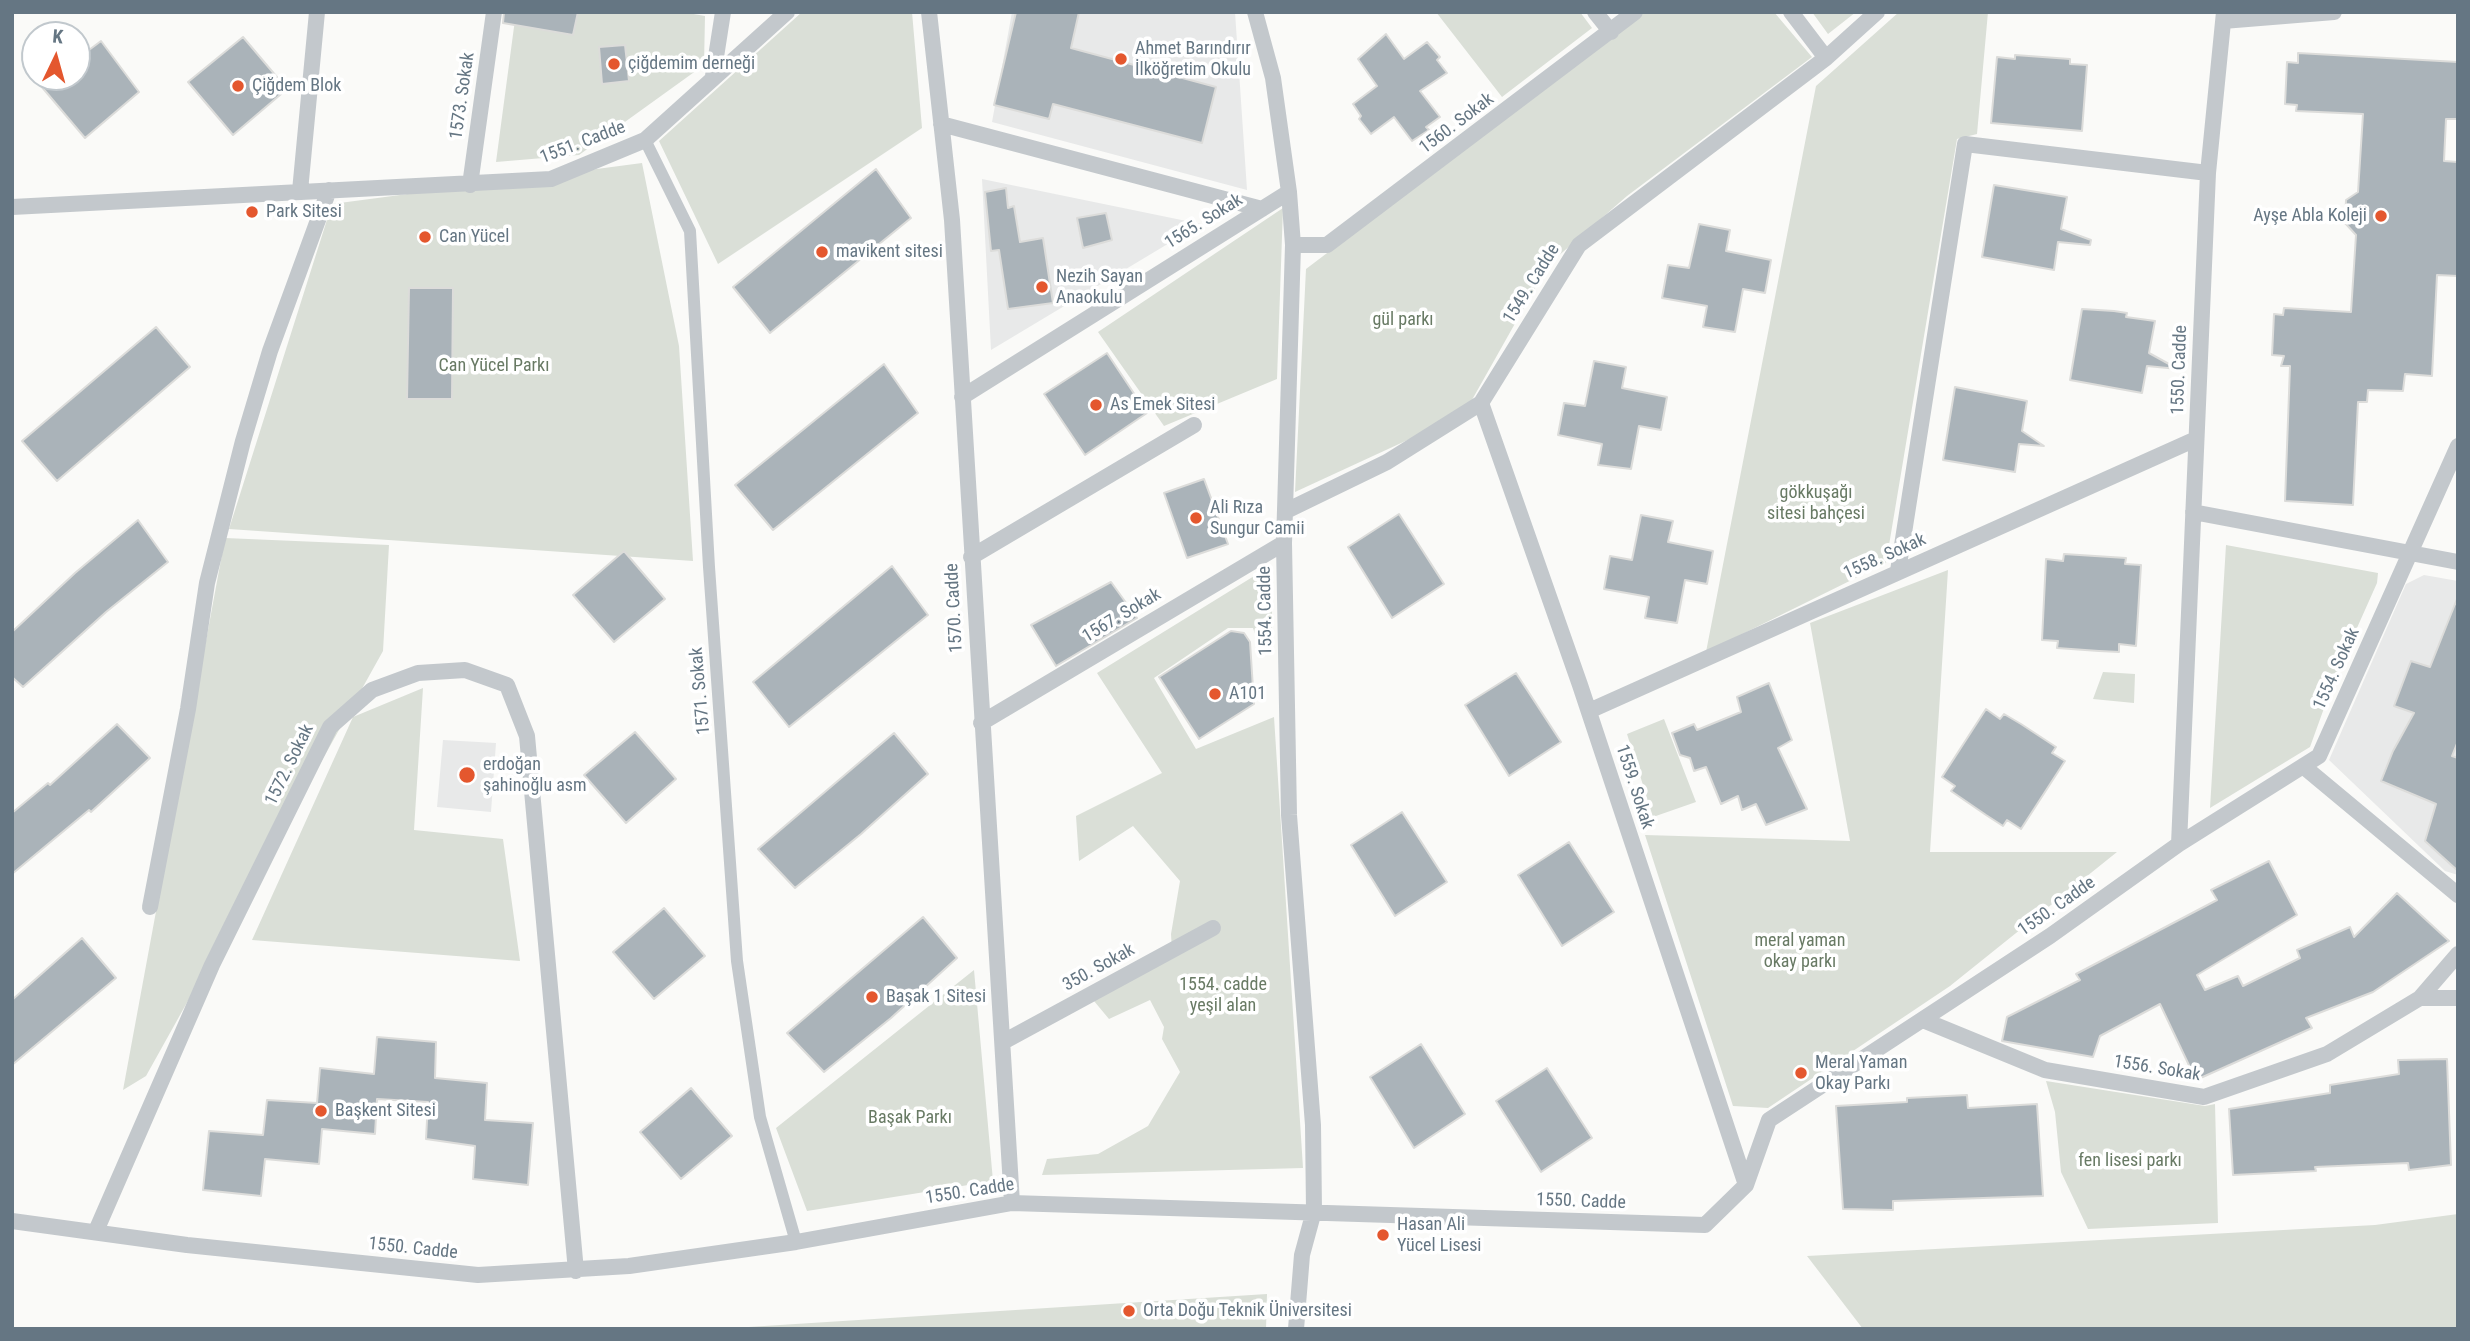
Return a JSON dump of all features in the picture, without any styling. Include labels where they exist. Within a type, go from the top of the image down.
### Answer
[{"type":"street","points":[[300,191],[317,12]]},
{"type":"street","name":"1573. Sokak","points":[[470,185],[494,12]]},
{"type":"street","points":[[713,76],[723,12]]},
{"type":"street","name":"1551. Cadde","points":[[12,207],[551,180],[645,140],[787,12]]},
{"type":"street","name":"1570. Cadde","points":[[929,12],[952,220],[1012,1203]]},
{"type":"street","name":"1554. Cadde","points":[[1255,12],[1273,78],[1289,192],[1293,245],[1284,543],[1289,814],[1313,1125],[1314,1211],[1302,1255],[1296,1329]]},
{"type":"street","points":[[1595,12],[1611,32]]},
{"type":"street","name":"1560. Sokak","points":[[1293,245],[1327,245],[1635,12]]},
{"type":"street","points":[[1791,12],[1826,58]]},
{"type":"street","name":"1549. Cadde","points":[[1286,511],[1387,462],[1481,403],[1579,245],[1826,58],[1877,12]]},
{"type":"street","points":[[2223,16],[2334,12]]},
{"type":"street","name":"1550. Cadde","points":[[12,1221],[187,1245],[478,1275],[576,1271],[796,1242],[1012,1203],[1705,1225],[1746,1185],[1769,1120],[2050,936],[2179,844],[2208,173],[2223,16]]},
{"type":"street","points":[[942,124],[1262,209]]},
{"type":"street","name":"1571. Sokak","points":[[645,140],[690,231],[709,567],[737,961],[760,1117],[796,1242]]},
{"type":"street","points":[[1898,571],[1965,144],[2208,173]]},
{"type":"street","points":[[150,907],[210,570],[243,441],[270,351],[329,190]]},
{"type":"street","name":"1565. Sokak","points":[[962,397],[1289,192]]},
{"type":"street","name":"1559. Sokak","points":[[1481,403],[1589,711],[1746,1185]]},
{"type":"street","points":[[971,557],[1194,425]]},
{"type":"street","name":"1558. Sokak","points":[[1589,711],[2196,439]]},
{"type":"street","name":"1554. Sokak","points":[[2179,844],[2319,755],[2458,446]]},
{"type":"street","points":[[2193,512],[2458,562]]},
{"type":"street","name":"1567. Sokak","points":[[981,723],[1284,543]]},
{"type":"street","name":"1572. Sokak","points":[[96,1231],[212,965],[330,727],[372,690],[418,673],[465,670],[507,685],[527,736],[576,1271]]},
{"type":"street","points":[[2303,766],[2458,895]]},
{"type":"street","name":"350. Sokak","points":[[1003,1042],[1213,928]]},
{"type":"street","points":[[2420,998],[2458,954]]},
{"type":"street","points":[[2420,998],[2458,998]]},
{"type":"street","name":"1556. Sokak","points":[[1923,1020],[2045,1070],[2204,1097],[2326,1054],[2420,998]]},
{"type":"shaded area","name":"Ahmet Barındırır İlköğretim Okulu","points":[[1012,12],[1235,12],[1247,190],[992,122]]},
{"type":"shaded area","name":"Nezih Sayan Anaokulu","points":[[982,179],[1201,224],[991,350]]},
{"type":"shaded area","points":[[2424,575],[2458,581],[2458,875],[2445,871],[2329,760],[2406,584]]},
{"type":"shaded area","name":"erdoğan şahinoğlu asm","points":[[443,740],[496,743],[491,812],[437,807]]},
{"type":"green space","points":[[516,12],[682,12],[705,16],[704,65],[579,155],[496,162]]},
{"type":"green space","points":[[802,12],[912,12],[922,128],[718,264],[659,141]]},
{"type":"green space","points":[[1436,12],[1580,12],[1592,28],[1502,97]]},
{"type":"green space","name":"gül parkı","points":[[1645,12],[1774,12],[1812,57],[1627,196],[1548,265],[1464,414],[1295,492],[1306,269]]},
{"type":"green space","points":[[1812,12],[1856,12],[1828,34]]},
{"type":"green space","name":"gökkuşağı sitesi bahçesi","points":[[1899,12],[1988,12],[1977,134],[1957,139],[1886,563],[1706,652],[1816,86]]},
{"type":"green space","name":"Can Yücel Parkı","points":[[642,163],[679,346],[693,561],[229,529],[332,204]]},
{"type":"green space","points":[[1283,208],[1277,379],[1164,426],[1098,332]]},
{"type":"green space","points":[[225,538],[389,545],[383,651],[146,1076],[123,1090]]},
{"type":"green space","points":[[2226,545],[2378,573],[2377,583],[2336,675],[2310,747],[2210,808]]},
{"type":"green space","name":"1554. cadde yeşil alan","points":[[1272,565],[1272,644],[1258,643],[1253,628],[1228,628],[1154,678],[1196,749],[1274,717],[1303,1168],[1042,1175],[1047,1159],[1098,1154],[1148,1126],[1180,1072],[1162,1039],[1164,1027],[1150,1000],[1109,1019],[1089,995],[1172,951],[1171,934],[1180,881],[1133,826],[1079,861],[1076,816],[1162,773],[1097,673]]},
{"type":"green space","name":"meral yaman okay parkı","points":[[1948,570],[1930,852],[2117,852],[1950,986],[1768,1108],[1733,1106],[1645,835],[1850,841],[1810,623]]},
{"type":"green space","points":[[2103,672],[2135,674],[2134,703],[2093,699]]},
{"type":"green space","points":[[423,688],[414,830],[503,839],[520,961],[252,940],[353,717]]},
{"type":"green space","points":[[1664,719],[1696,802],[1653,817],[1627,734]]},
{"type":"green space","name":"Başak Parkı","points":[[974,970],[993,1181],[807,1211],[776,1128]]},
{"type":"green space","name":"fen lisesi parkı","points":[[2046,1081],[2205,1106],[2215,1104],[2218,1223],[2088,1229],[2061,1172],[2055,1112]]},
{"type":"green space","points":[[2458,1214],[2458,1329],[1863,1329],[1807,1256],[2375,1225]]},
{"type":"green space","name":"Orta Doğu Teknik Üniversitesi","points":[[1267,1294],[1266,1329],[717,1329]]},
{"type":"building","points":[[504,12],[578,12],[573,35],[503,23]]},
{"type":"building","points":[[1016,12],[1079,12],[1071,48],[1216,87],[1202,143],[1053,104],[1049,119],[994,105]]},
{"type":"building","points":[[1386,34],[1404,59],[1427,42],[1440,57],[1437,60],[1447,73],[1420,91],[1440,117],[1426,127],[1429,130],[1412,141],[1394,117],[1371,134],[1359,119],[1361,116],[1353,104],[1377,86],[1358,59]]},
{"type":"building","name":"Çiğdem Blok","points":[[243,37],[287,89],[233,135],[188,82]]},
{"type":"building","points":[[101,41],[139,92],[85,138],[45,91],[91,91],[91,48]]},
{"type":"building","name":"çiğdemim derneği","points":[[625,45],[629,81],[602,84],[599,47]]},
{"type":"building","points":[[2298,53],[2458,62],[2458,119],[2446,119],[2444,161],[2458,162],[2458,276],[2437,275],[2432,376],[2405,374],[2403,391],[2368,390],[2367,402],[2358,402],[2353,505],[2285,501],[2290,366],[2281,366],[2284,356],[2272,355],[2274,314],[2283,315],[2284,308],[2351,312],[2356,235],[2345,223],[2346,200],[2358,192],[2363,114],[2296,111],[2297,105],[2285,104],[2287,62],[2298,63]]},
{"type":"building","points":[[2015,55],[2070,59],[2070,64],[2087,65],[2082,131],[1991,123],[1997,57],[2015,59]]},
{"type":"building","name":"mavikent sitesi","points":[[876,169],[911,218],[770,333],[733,287]]},
{"type":"building","points":[[1994,185],[2067,197],[2061,229],[2091,240],[2090,245],[2058,242],[2054,270],[1982,257]]},
{"type":"building","points":[[1006,188],[1008,208],[1014,206],[1020,242],[1043,238],[1053,303],[1008,309],[999,250],[991,251],[985,192]]},
{"type":"building","points":[[1106,213],[1112,240],[1083,248],[1077,218]]},
{"type":"building","points":[[1699,224],[1730,230],[1726,251],[1771,260],[1765,293],[1743,289],[1735,332],[1703,327],[1707,306],[1662,298],[1668,265],[1689,268]]},
{"type":"building","points":[[409,288],[453,288],[452,399],[407,399]]},
{"type":"building","points":[[2082,309],[2127,313],[2126,317],[2155,321],[2149,353],[2178,369],[2147,366],[2142,393],[2070,380]]},
{"type":"building","points":[[156,327],[190,367],[57,481],[22,441]]},
{"type":"building","name":"As Emek Sitesi","points":[[1107,353],[1147,413],[1085,455],[1044,394]]},
{"type":"building","points":[[1594,361],[1626,367],[1622,388],[1667,397],[1661,430],[1639,426],[1631,469],[1598,465],[1602,444],[1558,435],[1564,403],[1585,406]]},
{"type":"building","points":[[884,364],[918,413],[773,530],[735,485]]},
{"type":"building","points":[[1955,387],[2027,401],[2022,431],[2044,446],[2019,444],[2015,472],[1943,460]]},
{"type":"building","name":"Ali Rıza Sungur Camii","points":[[1204,479],[1228,544],[1187,558],[1164,493]]},
{"type":"building","points":[[1399,514],[1444,584],[1392,618],[1348,547]]},
{"type":"building","points":[[1641,515],[1673,521],[1668,542],[1713,551],[1707,584],[1685,580],[1677,623],[1645,618],[1649,597],[1604,589],[1610,556],[1632,560]]},
{"type":"building","points":[[138,520],[168,562],[106,612],[23,687],[12,677],[12,632],[75,573]]},
{"type":"building","points":[[624,551],[665,599],[614,642],[573,595]]},
{"type":"building","points":[[2064,554],[2126,558],[2125,564],[2141,565],[2136,646],[2119,644],[2119,652],[2099,651],[2057,648],[2058,641],[2042,640],[2046,559],[2063,561]]},
{"type":"building","points":[[892,566],[928,615],[789,727],[753,682]]},
{"type":"building","points":[[1111,582],[1137,618],[1056,666],[1031,625]]},
{"type":"building","points":[[2457,599],[2458,741],[2452,756],[2458,758],[2458,871],[2425,841],[2436,804],[2381,781],[2393,751],[2414,713],[2394,706],[2411,661],[2430,667]]},
{"type":"building","points":[[1231,631],[1244,633],[1250,642],[1254,704],[1199,739],[1159,677]]},
{"type":"building","points":[[1516,673],[1561,742],[1509,776],[1465,705]]},
{"type":"building","points":[[1769,683],[1792,740],[1778,748],[1807,809],[1766,825],[1756,804],[1742,810],[1738,796],[1721,804],[1706,767],[1694,771],[1690,758],[1680,755],[1672,733],[1694,724],[1697,730],[1741,712],[1737,697]]},
{"type":"building","points":[[1986,709],[2000,719],[2004,714],[2056,747],[2052,753],[2065,761],[2021,829],[2007,820],[2003,826],[1986,815],[1951,791],[1955,786],[1942,777]]},
{"type":"building","points":[[117,724],[150,758],[91,812],[89,810],[12,874],[12,813],[48,783],[50,785]]},
{"type":"building","points":[[635,732],[676,779],[626,823],[584,775]]},
{"type":"building","points":[[894,733],[928,774],[795,888],[758,849]]},
{"type":"building","points":[[1402,812],[1447,882],[1395,916],[1351,845]]},
{"type":"building","points":[[1569,842],[1614,912],[1562,946],[1518,875]]},
{"type":"building","points":[[2269,861],[2297,915],[2197,975],[2205,990],[2238,976],[2243,986],[2300,958],[2297,950],[2350,927],[2354,937],[2397,893],[2449,941],[2373,992],[2306,1018],[2312,1028],[2196,1080],[2160,1004],[2100,1036],[2093,1057],[2002,1041],[2007,1017],[2080,980],[2076,974],[2217,900],[2211,890]]},
{"type":"building","points":[[664,908],[705,956],[654,999],[613,952]]},
{"type":"building","name":"Başak 1 Sitesi","points":[[923,917],[957,958],[891,1018],[824,1072],[787,1033]]},
{"type":"building","points":[[82,938],[116,978],[12,1065],[12,1000]]},
{"type":"building","name":"Başkent Sitesi","points":[[377,1037],[436,1042],[435,1078],[487,1083],[485,1120],[533,1123],[528,1185],[473,1179],[475,1146],[426,1139],[428,1102],[377,1099],[375,1134],[322,1129],[319,1164],[265,1159],[261,1196],[203,1190],[209,1131],[263,1135],[267,1100],[317,1103],[320,1068],[374,1074]]},
{"type":"building","points":[[1421,1044],[1465,1114],[1414,1148],[1370,1077]]},
{"type":"building","points":[[2447,1059],[2451,1165],[2409,1170],[2408,1163],[2315,1167],[2316,1171],[2233,1175],[2229,1109],[2330,1093],[2330,1085],[2399,1074],[2398,1060]]},
{"type":"building","points":[[1547,1068],[1592,1138],[1541,1172],[1496,1101]]},
{"type":"building","points":[[691,1088],[732,1136],[681,1179],[640,1132]]},
{"type":"building","points":[[1967,1095],[1968,1108],[2037,1104],[2043,1196],[1893,1201],[1893,1210],[1843,1209],[1836,1106]]},
{"type":"place","name":"Ahmet Barındırır İlköğretim Okulu","points":[[1121,59]]},
{"type":"place","name":"çiğdemim derneği","points":[[614,64]]},
{"type":"place","name":"Çiğdem Blok","points":[[238,86]]},
{"type":"place","name":"Park Sitesi","points":[[252,212]]},
{"type":"place","name":"Ayşe Abla Koleji","points":[[2381,216]]},
{"type":"place","name":"Can Yücel","points":[[425,237]]},
{"type":"place","name":"mavikent sitesi","points":[[822,252]]},
{"type":"place","name":"Nezih Sayan Anaokulu","points":[[1042,287]]},
{"type":"place","name":"As Emek Sitesi","points":[[1096,405]]},
{"type":"place","name":"Ali Rıza Sungur Camii","points":[[1196,518]]},
{"type":"place","name":"A101","points":[[1215,694]]},
{"type":"place","name":"erdoğan şahinoğlu asm","points":[[467,775]]},
{"type":"place","name":"Başak 1 Sitesi","points":[[872,997]]},
{"type":"place","name":"Meral Yaman Okay Parkı","points":[[1801,1073]]},
{"type":"place","name":"Başkent Sitesi","points":[[321,1111]]},
{"type":"place","name":"Hasan Ali Yücel Lisesi","points":[[1383,1235]]},
{"type":"place","name":"Orta Doğu Teknik Üniversitesi","points":[[1129,1311]]}]
